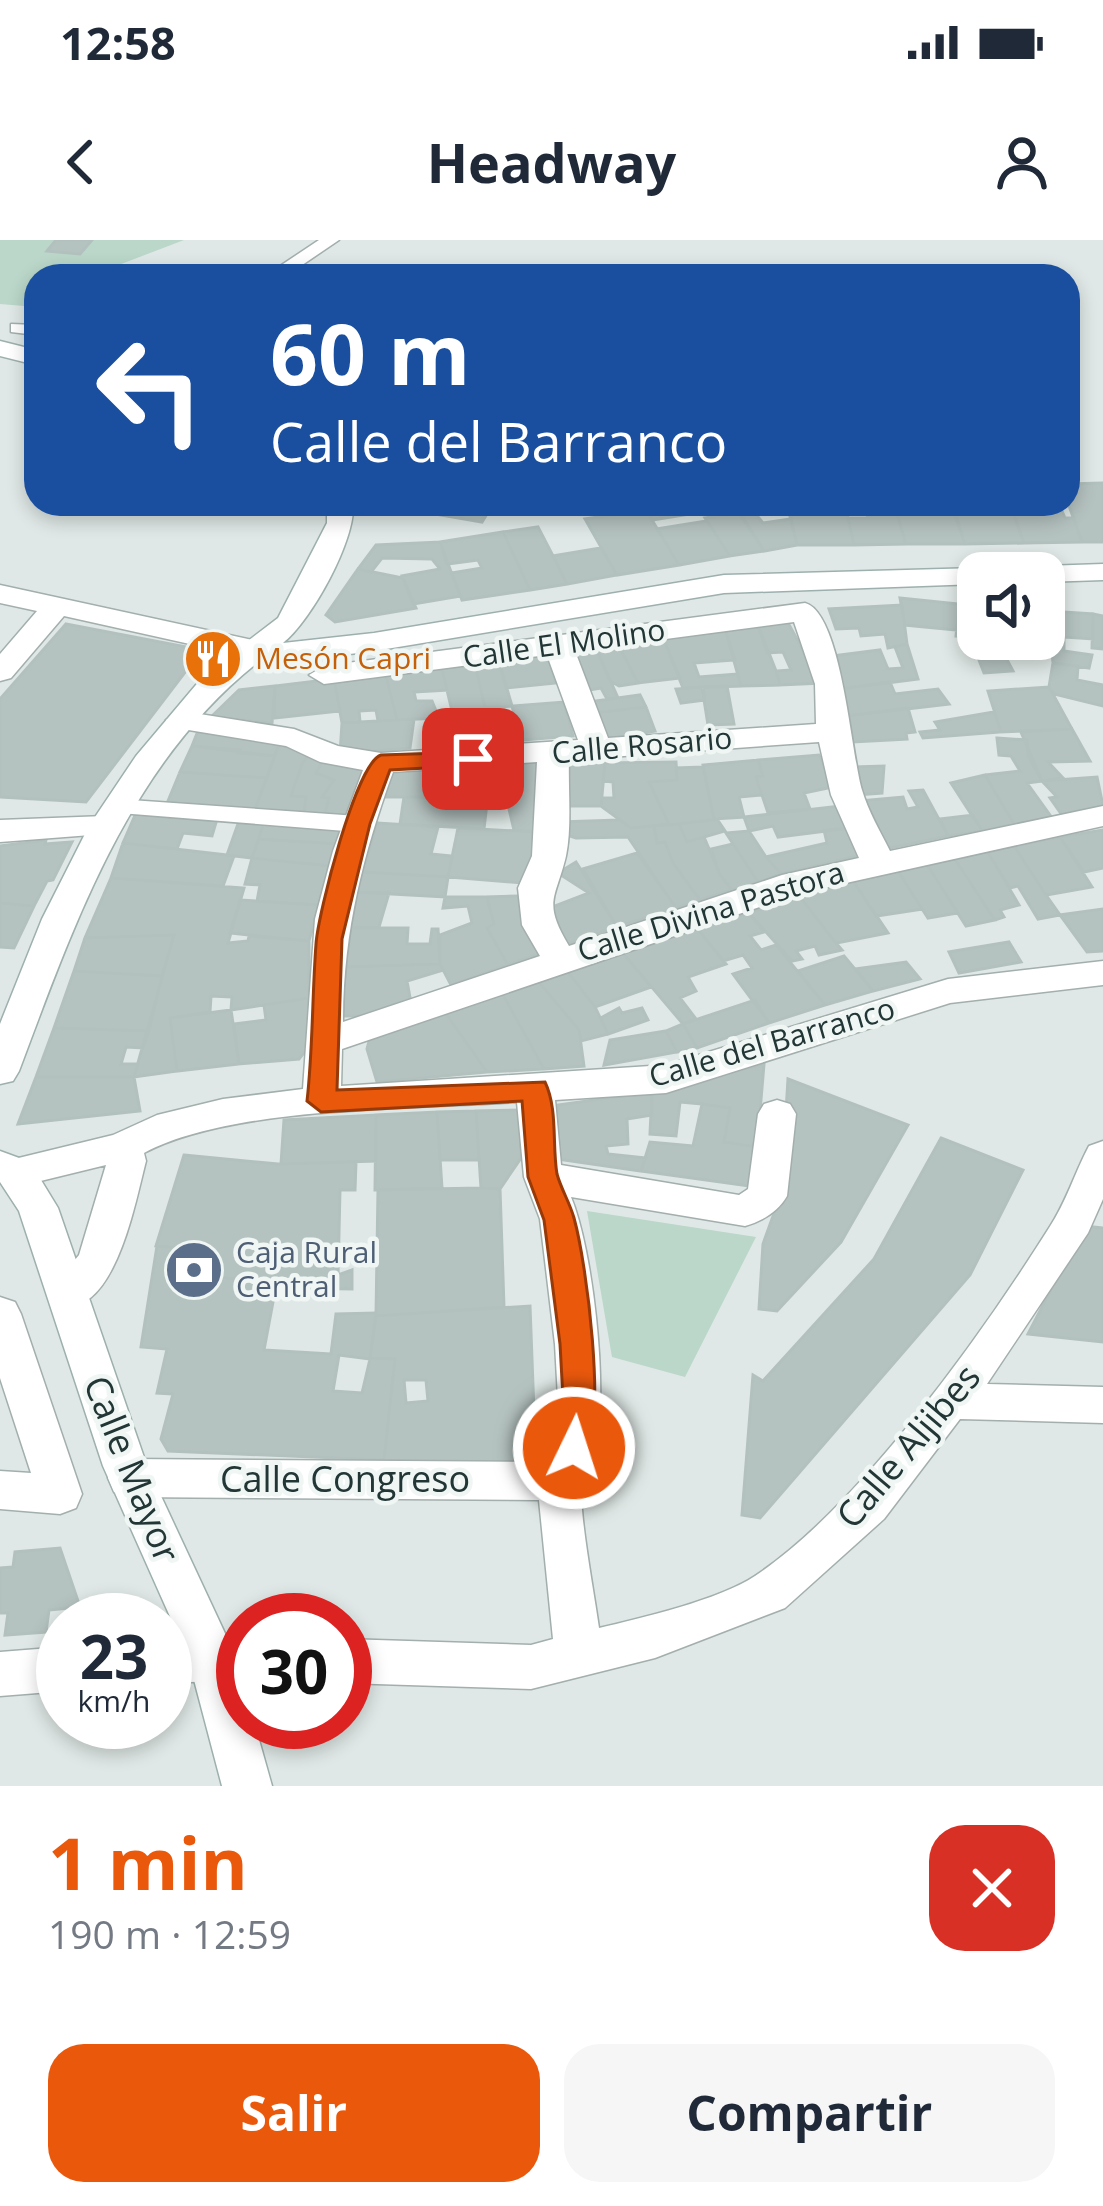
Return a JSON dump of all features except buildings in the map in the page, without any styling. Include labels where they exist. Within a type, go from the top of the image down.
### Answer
[{"type":"street","points":[[0,1071],[59,919],[111,817],[217,679],[290,622],[341,516]]},
{"type":"street","points":[[1065,573],[1103,572]]},
{"type":"street","points":[[0,594],[257,650],[293,652],[724,584],[957,576]]},
{"type":"street","points":[[0,672],[58,605]]},
{"type":"street","name":"Calle El Molino","points":[[324,675],[805,612],[830,684],[832,733]]},
{"type":"street","points":[[558,645],[598,752]]},
{"type":"street","name":"Calle Rosario","points":[[181,720],[294,738],[331,754],[381,763],[832,733]]},
{"type":"street","points":[[832,733],[847,795],[878,862]]},
{"type":"street","points":[[553,754],[549,856],[536,888],[539,926],[559,959]]},
{"type":"street","points":[[321,1101],[328,1040],[329,939],[358,824],[381,763]]},
{"type":"street","name":"Calle Divina Pastora","points":[[328,1040],[794,883],[1103,816]]},
{"type":"street","points":[[0,831],[111,817]]},
{"type":"street","name":"Calle del Barranco","points":[[8,1169],[123,1147],[157,1130],[223,1113],[321,1101],[666,1079],[948,991],[1103,973]]},
{"type":"street","points":[[535,1090],[543,1177],[560,1220],[579,1398],[574,1448],[559,1481],[578,1655]]},
{"type":"street","points":[[543,1177],[745,1211],[767,1196],[777,1114]]},
{"type":"street","points":[[67,1292],[97,1263],[127,1161],[123,1147]]},
{"type":"street","name":"Calle Aljibes","points":[[372,1662],[531,1667],[655,1636],[769,1593],[868,1504],[949,1401],[1068,1233],[1103,1156]]},
{"type":"street","name":"Calle Mayor","points":[[8,1169],[38,1208],[130,1478],[206,1659],[247,1786]]},
{"type":"street","points":[[0,1314],[60,1494],[0,1490]]},
{"type":"street","points":[[949,1401],[1103,1406]]},
{"type":"street","name":"Calle Congreso","points":[[130,1478],[559,1481]]},
{"type":"street","points":[[0,1674],[36,1671]]},
{"type":"lane","points":[[293,264],[332,240]]},
{"type":"lane","points":[[111,817],[358,824]]},
{"type":"green space","points":[[0,240],[184,240],[121,264],[24,264],[24,306],[0,304]]},
{"type":"green space","points":[[587,1211],[756,1237],[685,1377],[612,1357]]},
{"type":"place","name":"Mesón Capri","points":[[213,659]]},
{"type":"place","name":"Caja Rural Central","points":[[194,1270]]},
{"type":"route","points":[[473,759],[381,763],[358,824],[329,939],[328,1040],[321,1101],[535,1090],[543,1177],[560,1220],[576,1344],[579,1398],[574,1448]]}]
